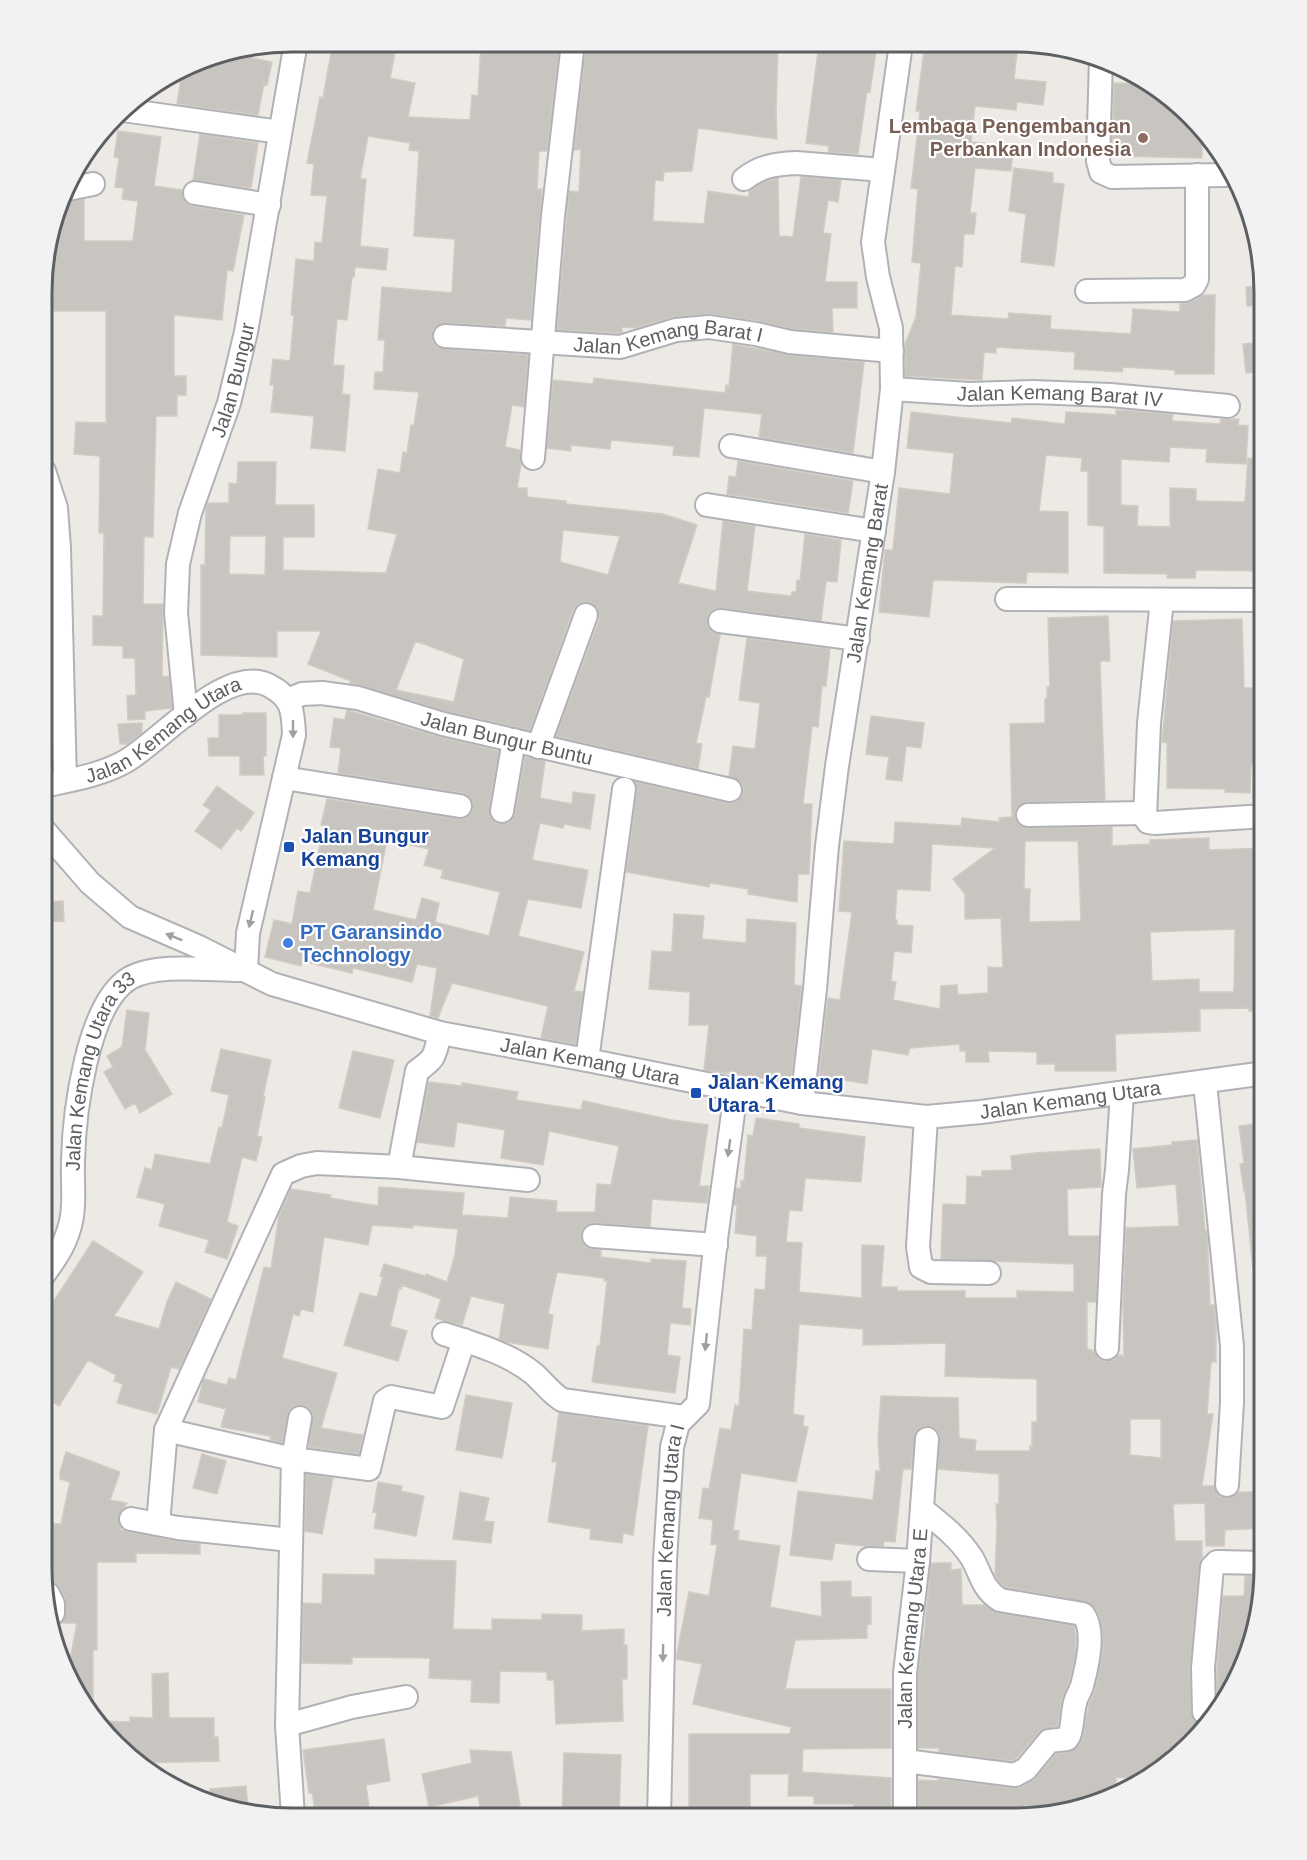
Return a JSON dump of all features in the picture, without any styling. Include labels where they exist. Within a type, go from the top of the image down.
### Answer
[{"type":"street","name":"Jalan Bungur","points":[[186,715],[176,613],[178,564],[190,513],[229,403],[246,332],[294,52]]},
{"type":"street","points":[[533,458],[553,216],[572,52]]},
{"type":"street","name":"Jalan Kemang Barat","points":[[802,1103],[837,766],[883,472],[892,389],[891,328],[878,277],[873,242],[900,52]]},
{"type":"street","points":[[1101,69],[1098,161],[1101,172],[1112,177],[1223,175]]},
{"type":"street","points":[[135,112],[280,132]]},
{"type":"street","points":[[744,179],[757,169],[796,163],[883,170]]},
{"type":"street","points":[[1087,291],[1185,290],[1194,285],[1197,279],[1197,175]]},
{"type":"street","points":[[77,187],[93,184]]},
{"type":"street","points":[[195,193],[269,205]]},
{"type":"street","name":"Jalan Kemang Barat I","points":[[446,336],[620,347],[676,330],[709,327],[790,342],[892,351]]},
{"type":"street","name":"Jalan Kemang Barat IV","points":[[892,389],[969,394],[1034,392],[1110,395],[1228,406]]},
{"type":"street","points":[[731,446],[883,472]]},
{"type":"street","points":[[52,496],[56,508],[52,542]]},
{"type":"street","points":[[707,505],[874,531]]},
{"type":"street","points":[[1007,599],[1255,600]]},
{"type":"street","points":[[1162,600],[1149,723],[1144,813],[1148,822],[1155,823],[1255,817]]},
{"type":"street","points":[[538,747],[586,615]]},
{"type":"street","points":[[720,621],[858,639]]},
{"type":"street","points":[[52,628],[54,784]]},
{"type":"street","name":"Jalan Kemang Utara","points":[[54,784],[113,768],[129,759],[207,698],[234,684],[266,683],[280,691],[288,700]]},
{"type":"street","name":"Jalan Bungur Buntu","points":[[288,700],[302,694],[322,693],[358,698],[442,724],[730,790]]},
{"type":"street","points":[[246,970],[248,933],[294,735],[292,709],[288,700]]},
{"type":"street","points":[[502,811],[514,740]]},
{"type":"street","points":[[284,778],[460,806]]},
{"type":"street","points":[[588,1060],[624,789]]},
{"type":"street","points":[[1028,815],[1144,813]]},
{"type":"street","name":"Jalan Kemang Utara","points":[[52,839],[90,883],[130,917],[272,984],[440,1033],[802,1103],[926,1117],[981,1112],[1255,1075]]},
{"type":"street","name":"Jalan Kemang Utara 33","points":[[52,1262],[62,1248],[70,1228],[76,1113],[83,1073],[101,1014],[114,991],[130,978],[153,971],[246,970]]},
{"type":"street","points":[[399,1167],[417,1071],[435,1057],[440,1033]]},
{"type":"street","points":[[1205,1083],[1232,1346],[1232,1402],[1227,1485]]},
{"type":"street","name":"Jalan Kemang Utara I","points":[[659,1808],[664,1560],[672,1447],[678,1424],[698,1404],[736,1090]]},
{"type":"street","points":[[1107,1348],[1114,1194],[1118,1170],[1122,1093]]},
{"type":"street","points":[[926,1117],[918,1247],[921,1267],[932,1272],[989,1273]]},
{"type":"street","points":[[158,1524],[166,1430],[283,1174],[301,1166],[317,1163],[399,1167],[528,1180]]},
{"type":"street","points":[[594,1236],[716,1245]]},
{"type":"street","points":[[166,1430],[293,1459],[369,1469],[385,1401],[391,1397],[442,1407],[454,1337],[479,1344],[524,1367],[562,1400],[684,1417]]},
{"type":"street","points":[[292,1808],[287,1725],[293,1459],[300,1418]]},
{"type":"street","name":"Jalan Kemang Utara E","points":[[905,1808],[905,1673],[918,1561],[927,1439]]},
{"type":"street","points":[[905,1761],[1016,1775],[1026,1769],[1049,1741],[1067,1739],[1069,1736],[1075,1703],[1082,1687],[1090,1629],[1083,1614],[1000,1600],[987,1591],[972,1558],[953,1533],[922,1509]]},
{"type":"street","points":[[131,1519],[291,1540]]},
{"type":"street","points":[[869,1559],[918,1561]]},
{"type":"street","points":[[1207,1710],[1203,1668],[1212,1567],[1217,1562],[1255,1563]]},
{"type":"street","points":[[287,1725],[352,1707],[406,1697]]},
{"type":"building","points":[[331,52],[395,52],[390,78],[415,83],[408,117],[470,120],[472,95],[478,96],[480,52],[559,52],[547,151],[539,151],[537,189],[542,189],[531,320],[506,318],[505,326],[445,323],[434,328],[432,335],[437,347],[444,349],[528,355],[524,407],[512,405],[505,447],[520,450],[521,464],[517,488],[527,488],[527,497],[566,501],[566,504],[663,514],[697,525],[678,583],[716,591],[723,521],[755,526],[747,591],[791,596],[792,592],[796,592],[797,580],[800,581],[805,534],[841,540],[837,582],[826,581],[821,621],[722,608],[714,609],[709,613],[708,627],[712,632],[720,635],[709,697],[706,697],[696,743],[702,744],[698,769],[556,736],[599,620],[597,607],[590,602],[578,604],[573,610],[530,730],[446,711],[350,683],[351,681],[308,664],[321,631],[277,631],[277,657],[201,655],[201,565],[205,565],[206,508],[208,503],[229,503],[229,483],[237,484],[238,462],[276,462],[275,505],[314,505],[314,537],[283,537],[283,570],[386,573],[397,534],[368,529],[378,469],[400,473],[403,452],[407,453],[411,425],[414,425],[419,392],[374,389],[375,372],[383,372],[385,340],[378,340],[382,287],[452,293],[455,239],[414,236],[419,151],[409,150],[410,143],[368,136],[360,179],[366,179],[360,246],[388,249],[386,270],[355,267],[347,320],[337,319],[333,365],[344,366],[342,394],[350,395],[345,451],[311,448],[314,416],[271,412],[274,385],[270,385],[273,359],[290,361],[296,259],[314,261],[315,242],[322,243],[327,196],[311,195],[314,164],[307,163],[320,97],[323,98]],"holes":[[[563,530],[620,536],[608,575],[560,562]],[[230,536],[266,536],[265,575],[229,574]],[[415,642],[464,659],[454,702],[396,690]]]},
{"type":"building","points":[[585,52],[778,52],[777,139],[698,128],[692,171],[664,172],[663,181],[655,180],[653,221],[704,224],[708,191],[749,197],[749,191],[762,183],[778,178],[779,236],[793,237],[801,177],[841,180],[838,202],[828,200],[823,233],[831,234],[825,282],[857,282],[857,308],[832,308],[833,332],[792,329],[758,321],[708,314],[672,317],[636,328],[622,327],[622,332],[618,333],[557,330],[569,191],[579,192],[581,149],[574,150]]},
{"type":"building","points":[[818,52],[876,52],[870,92],[867,91],[858,154],[828,152],[829,146],[806,143]]},
{"type":"building","points":[[924,52],[1017,52],[1014,79],[1046,82],[1043,105],[1017,102],[1016,110],[975,106],[971,142],[1013,146],[1011,171],[975,168],[970,213],[976,213],[974,234],[964,234],[962,267],[955,266],[951,315],[1008,319],[1009,313],[1051,316],[1050,329],[1131,334],[1133,309],[1180,312],[1180,304],[1191,302],[1203,295],[1215,295],[1214,374],[1175,374],[1175,370],[1123,367],[1122,372],[1074,369],[1075,352],[996,347],[996,353],[984,352],[982,380],[905,376],[905,344],[916,317],[921,263],[912,262],[918,189],[911,188],[920,111],[916,111]]},
{"type":"building","points":[[246,57],[272,62],[267,85],[264,84],[258,115],[177,104],[181,81],[187,77],[216,65]]},
{"type":"building","points":[[1114,83],[1131,83],[1148,93],[1173,112],[1202,143],[1202,158],[1112,156]]},
{"type":"building","points":[[118,131],[161,137],[154,186],[182,190],[183,198],[187,204],[192,206],[244,215],[233,271],[227,270],[222,320],[174,315],[174,376],[186,376],[186,395],[177,395],[177,416],[156,416],[153,537],[144,537],[143,604],[163,604],[162,677],[169,676],[172,708],[145,711],[145,719],[128,720],[127,696],[136,695],[135,658],[123,658],[123,646],[93,645],[93,616],[103,616],[104,533],[99,533],[100,456],[74,454],[76,422],[106,423],[106,311],[53,311],[52,304],[57,246],[71,201],[84,199],[84,241],[133,241],[138,201],[122,199],[124,188],[115,187],[119,158],[114,157]]},
{"type":"building","points":[[200,134],[258,143],[251,188],[193,180]]},
{"type":"building","points":[[1014,168],[1053,173],[1053,183],[1064,184],[1054,266],[1021,262],[1026,214],[1009,211]]},
{"type":"building","points":[[1255,286],[1255,306],[1247,306],[1246,287]]},
{"type":"building","points":[[1255,343],[1255,372],[1246,373],[1243,344]]},
{"type":"building","points":[[733,344],[789,355],[864,362],[853,453],[759,437],[762,414],[704,408],[699,457],[673,455],[674,446],[611,440],[610,449],[571,445],[571,451],[547,448],[553,380],[593,384],[594,378],[725,393],[726,385],[729,386]]},
{"type":"building","points":[[1116,410],[1173,414],[1172,421],[1220,424],[1221,419],[1239,419],[1238,425],[1248,426],[1246,464],[1206,462],[1207,449],[1170,447],[1169,462],[1121,459],[1121,505],[1138,506],[1137,526],[1170,527],[1170,488],[1196,489],[1196,501],[1245,502],[1248,458],[1255,458],[1255,571],[1196,570],[1195,578],[1167,578],[1168,574],[1104,573],[1104,526],[1088,525],[1088,471],[1081,471],[1082,458],[1046,455],[1039,511],[1068,512],[1068,573],[1027,572],[1026,583],[933,580],[929,617],[879,612],[885,550],[893,550],[899,488],[950,494],[954,453],[907,448],[911,412],[1011,423],[1012,418],[1065,424],[1066,412],[1116,415]]},
{"type":"building","points":[[738,461],[853,481],[848,513],[727,494],[729,476],[736,477]]},
{"type":"building","points":[[1108,616],[1110,661],[1100,661],[1105,800],[1027,802],[1016,809],[1016,821],[1028,828],[1112,827],[1112,846],[1150,844],[1150,840],[1209,838],[1209,850],[1255,848],[1255,1011],[1249,1011],[1249,1008],[1200,1009],[1200,1031],[1115,1034],[1116,1071],[1055,1071],[1055,1064],[1037,1064],[1037,1052],[988,1051],[989,1062],[966,1062],[966,1051],[960,1051],[960,1044],[910,1048],[908,1055],[872,1049],[867,1084],[819,1076],[828,998],[840,1000],[852,912],[839,911],[844,841],[894,844],[895,822],[961,826],[962,818],[1000,822],[999,818],[1012,817],[1010,724],[1045,723],[1045,699],[1047,698],[1047,687],[1050,687],[1048,618]],"holes":[[[1025,841],[1078,841],[1081,921],[1029,922],[1030,889],[1024,889]],[[932,844],[995,848],[953,879],[965,894],[965,919],[1001,918],[1003,968],[988,967],[988,993],[958,995],[957,985],[941,986],[940,1009],[893,1000],[896,982],[891,981],[894,951],[911,953],[913,926],[897,925],[897,920],[895,920],[897,889],[930,891]],[[1235,929],[1234,992],[1199,992],[1199,979],[1152,981],[1150,932]]]},
{"type":"building","points":[[1242,619],[1244,688],[1253,688],[1255,698],[1255,764],[1251,764],[1250,793],[1225,792],[1225,789],[1167,788],[1167,743],[1162,742],[1173,621]]},
{"type":"building","points":[[747,638],[830,649],[826,686],[822,686],[818,727],[812,726],[803,804],[812,804],[809,874],[798,874],[797,902],[748,894],[748,889],[710,883],[709,887],[626,872],[637,791],[635,782],[727,803],[734,803],[743,794],[740,781],[729,776],[733,746],[755,749],[760,703],[739,700]]},
{"type":"building","points":[[347,710],[439,737],[499,751],[489,809],[493,821],[499,824],[512,820],[515,814],[525,757],[545,761],[540,798],[572,804],[573,792],[595,795],[590,829],[564,824],[563,828],[540,823],[532,860],[588,870],[581,908],[528,899],[518,936],[584,952],[574,991],[583,992],[576,1044],[541,1038],[548,1006],[452,983],[438,1018],[430,1016],[437,968],[417,964],[412,982],[353,968],[352,973],[302,961],[301,966],[265,957],[274,920],[292,924],[298,891],[310,893],[324,826],[321,825],[327,799],[458,819],[471,814],[473,809],[468,795],[462,793],[338,773],[341,748],[330,747],[334,718],[345,720]],"holes":[[[387,840],[429,849],[424,865],[443,870],[441,878],[500,892],[489,936],[435,922],[439,903],[422,898],[416,920],[373,910]]]},
{"type":"building","points":[[243,713],[266,713],[264,775],[240,775],[240,756],[209,756],[208,738],[219,738],[219,715],[243,715]]},
{"type":"building","points":[[871,716],[924,723],[921,748],[906,746],[902,781],[886,779],[889,757],[866,754]]},
{"type":"building","points":[[142,723],[142,733],[127,744],[120,744],[118,724]]},
{"type":"building","points":[[217,786],[254,813],[241,831],[237,828],[221,849],[195,831],[211,810],[203,805]]},
{"type":"building","points":[[63,901],[64,921],[52,922],[52,902]]},
{"type":"building","points":[[674,914],[704,916],[702,939],[746,943],[747,919],[796,923],[794,985],[802,986],[791,1082],[704,1070],[709,1025],[689,1025],[690,992],[649,989],[652,951],[672,952]]},
{"type":"building","points":[[127,1010],[149,1013],[145,1050],[172,1094],[140,1113],[135,1103],[125,1109],[104,1072],[113,1067],[107,1056],[122,1047]]},
{"type":"building","points":[[221,1049],[271,1060],[257,1136],[262,1137],[256,1161],[242,1157],[227,1222],[238,1226],[227,1259],[205,1252],[209,1240],[159,1226],[165,1204],[137,1197],[145,1168],[152,1170],[155,1154],[210,1164],[219,1127],[222,1128],[229,1095],[211,1091]]},
{"type":"building","points":[[353,1051],[394,1060],[380,1118],[339,1108]]},
{"type":"building","points":[[429,1082],[462,1086],[462,1083],[518,1092],[516,1100],[581,1110],[583,1101],[672,1120],[708,1125],[699,1186],[709,1186],[707,1203],[652,1199],[650,1227],[594,1223],[588,1224],[581,1234],[586,1247],[601,1250],[601,1257],[651,1263],[651,1259],[686,1261],[682,1308],[691,1309],[690,1325],[670,1323],[667,1355],[680,1357],[675,1393],[592,1382],[597,1346],[600,1346],[607,1281],[604,1281],[604,1278],[557,1272],[548,1314],[553,1315],[548,1349],[499,1339],[505,1304],[471,1296],[462,1325],[435,1318],[441,1299],[402,1285],[401,1289],[399,1288],[390,1326],[407,1331],[398,1361],[344,1345],[360,1293],[377,1297],[384,1264],[425,1276],[426,1274],[447,1282],[455,1255],[458,1229],[413,1225],[413,1228],[372,1225],[368,1245],[324,1237],[313,1312],[301,1309],[299,1316],[293,1314],[282,1358],[337,1373],[321,1428],[363,1435],[359,1454],[309,1447],[313,1414],[303,1405],[289,1410],[282,1443],[270,1440],[271,1436],[221,1427],[226,1409],[198,1402],[203,1381],[204,1379],[227,1385],[229,1378],[236,1380],[264,1267],[271,1268],[279,1216],[291,1189],[378,1206],[379,1187],[464,1193],[462,1215],[508,1218],[510,1197],[557,1201],[556,1212],[595,1212],[597,1184],[611,1185],[619,1146],[549,1131],[543,1165],[501,1158],[505,1130],[457,1122],[454,1147],[417,1142]]},
{"type":"building","points":[[756,1118],[799,1124],[799,1128],[865,1137],[861,1182],[805,1178],[802,1211],[789,1210],[786,1242],[802,1243],[799,1292],[862,1298],[862,1245],[884,1246],[881,1287],[897,1287],[897,1291],[965,1291],[965,1298],[1017,1298],[1017,1291],[1074,1292],[1074,1264],[941,1259],[943,1204],[966,1205],[967,1176],[982,1177],[982,1171],[1012,1170],[1011,1156],[1100,1149],[1101,1187],[1067,1189],[1068,1236],[1099,1236],[1096,1302],[1087,1302],[1087,1349],[1094,1351],[1099,1359],[1106,1361],[1114,1360],[1119,1355],[1124,1356],[1123,1302],[1126,1228],[1179,1226],[1176,1184],[1137,1188],[1133,1149],[1197,1140],[1205,1231],[1207,1231],[1210,1305],[1214,1305],[1216,1324],[1216,1362],[1211,1362],[1207,1414],[1213,1414],[1202,1486],[1214,1486],[1219,1496],[1226,1498],[1238,1492],[1255,1492],[1255,1528],[1225,1530],[1224,1546],[1206,1546],[1205,1503],[1173,1504],[1175,1541],[1202,1541],[1190,1668],[1191,1713],[1197,1723],[1173,1748],[1167,1749],[1167,1753],[1148,1767],[1129,1778],[1116,1777],[1116,1785],[1106,1789],[1061,1803],[1014,1808],[918,1808],[918,1780],[938,1781],[938,1779],[1021,1787],[1036,1778],[1056,1754],[1069,1752],[1078,1747],[1083,1736],[1089,1704],[1095,1691],[1099,1671],[1103,1650],[1102,1626],[1099,1615],[1090,1603],[1005,1587],[1000,1583],[995,1574],[999,1474],[938,1469],[939,1434],[935,1428],[929,1426],[921,1427],[916,1432],[911,1469],[903,1469],[895,1542],[884,1541],[883,1546],[835,1543],[832,1560],[790,1555],[798,1491],[873,1500],[876,1471],[880,1471],[878,1438],[881,1396],[958,1398],[959,1438],[976,1440],[975,1451],[1030,1451],[1032,1422],[1037,1422],[1037,1379],[945,1376],[946,1343],[863,1345],[863,1329],[799,1324],[793,1414],[804,1416],[803,1426],[808,1427],[796,1482],[741,1473],[733,1530],[739,1531],[738,1540],[780,1546],[770,1607],[822,1617],[821,1582],[851,1581],[851,1597],[871,1597],[871,1624],[867,1625],[867,1638],[795,1640],[785,1689],[891,1689],[891,1748],[803,1749],[802,1772],[891,1778],[891,1808],[854,1808],[854,1804],[814,1804],[814,1796],[788,1796],[789,1774],[750,1774],[750,1808],[689,1808],[689,1734],[790,1734],[791,1727],[693,1704],[702,1664],[676,1659],[689,1592],[709,1596],[717,1545],[711,1544],[713,1520],[699,1518],[703,1488],[709,1489],[720,1428],[731,1430],[735,1405],[739,1406],[744,1329],[752,1330],[755,1289],[765,1290],[767,1256],[756,1256],[757,1236],[735,1233],[736,1188],[741,1188],[741,1181],[744,1181],[748,1135],[753,1136]],"holes":[[[1130,1419],[1161,1419],[1161,1458],[1130,1455]]]},
{"type":"building","points":[[1255,1124],[1255,1269],[1253,1269],[1240,1164],[1244,1163],[1239,1126]]},
{"type":"building","points":[[93,1241],[143,1272],[114,1316],[159,1329],[176,1282],[211,1299],[179,1369],[171,1367],[157,1414],[117,1403],[123,1384],[114,1381],[116,1375],[88,1360],[59,1406],[52,1401],[52,1304]]},
{"type":"building","points":[[466,1395],[512,1403],[502,1458],[456,1450]]},
{"type":"building","points":[[559,1413],[648,1426],[633,1535],[623,1533],[622,1543],[590,1539],[591,1529],[548,1522],[557,1462],[552,1462]]},
{"type":"building","points":[[66,1452],[120,1472],[110,1500],[127,1503],[118,1517],[121,1530],[200,1544],[200,1554],[136,1553],[136,1562],[97,1562],[97,1650],[93,1650],[93,1701],[69,1655],[77,1623],[62,1623],[66,1614],[65,1598],[56,1583],[53,1582],[52,1524],[61,1524],[70,1482],[60,1479]]},
{"type":"building","points":[[202,1454],[226,1461],[217,1494],[193,1488]]},
{"type":"building","points":[[306,1474],[333,1478],[322,1534],[305,1531]]},
{"type":"building","points":[[378,1482],[402,1486],[401,1491],[424,1496],[416,1536],[374,1528],[377,1513],[373,1512]]},
{"type":"building","points":[[460,1492],[489,1498],[484,1521],[494,1522],[491,1543],[453,1539]]},
{"type":"building","points":[[375,1559],[456,1561],[453,1629],[492,1630],[492,1619],[542,1620],[542,1614],[582,1615],[582,1631],[624,1629],[624,1645],[627,1645],[627,1679],[622,1679],[623,1721],[556,1724],[554,1680],[547,1680],[547,1672],[500,1671],[499,1703],[471,1702],[472,1680],[429,1678],[430,1658],[352,1657],[352,1664],[302,1663],[303,1603],[322,1604],[323,1574],[375,1575]]},
{"type":"building","points":[[931,1563],[951,1563],[951,1570],[961,1569],[962,1605],[984,1605],[998,1613],[1074,1626],[1075,1657],[1069,1682],[1062,1698],[1058,1726],[1039,1732],[1012,1761],[939,1752],[939,1748],[918,1748],[918,1674]]},
{"type":"building","points":[[1245,1576],[1254,1577],[1250,1614],[1242,1644],[1230,1673],[1217,1696],[1223,1596],[1244,1596]]},
{"type":"building","points":[[168,1673],[169,1718],[214,1718],[214,1737],[218,1737],[219,1761],[153,1763],[134,1748],[112,1726],[108,1721],[130,1722],[130,1717],[153,1718],[152,1674]]},
{"type":"building","points":[[384,1739],[390,1781],[366,1785],[369,1808],[315,1808],[312,1792],[309,1793],[303,1750]]},
{"type":"building","points":[[470,1750],[511,1752],[520,1808],[480,1808],[478,1796],[429,1807],[422,1774],[472,1763]]},
{"type":"building","points":[[564,1753],[621,1755],[619,1808],[562,1808]]},
{"type":"building","points":[[246,1786],[247,1803],[216,1795],[210,1793],[210,1789]]},
{"type":"place","name":"Lembaga Pengembangan Perbankan Indonesia","points":[[1143,138]]},
{"type":"place","name":"Jalan Bungur Kemang","points":[[289,847]]},
{"type":"place","name":"PT Garansindo Technology","points":[[288,943]]},
{"type":"place","name":"Jalan Kemang Utara 1","points":[[696,1093]]}]
